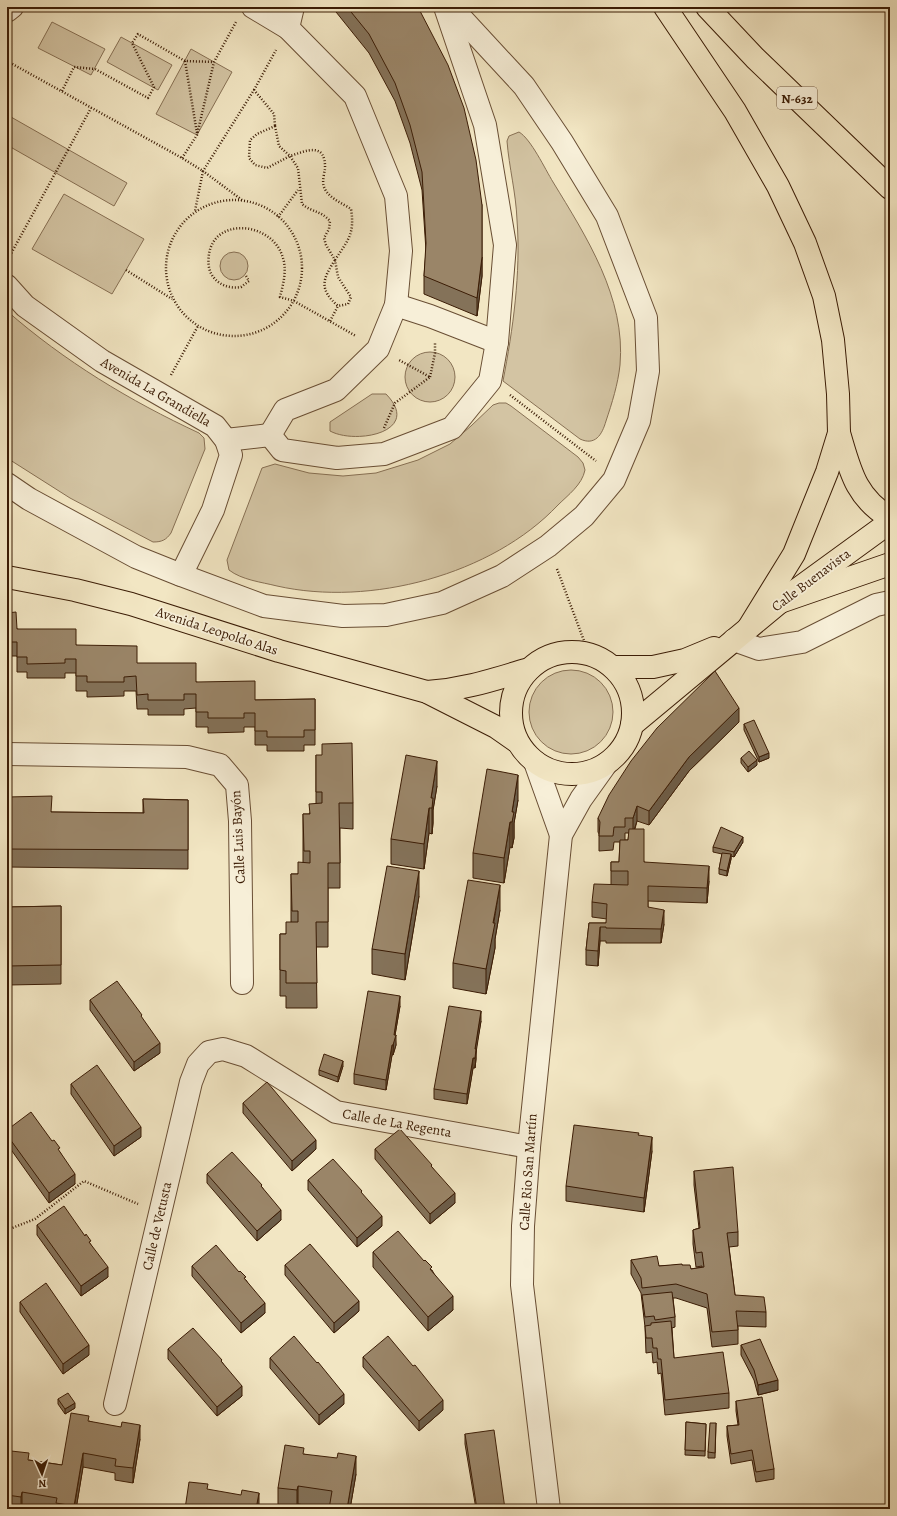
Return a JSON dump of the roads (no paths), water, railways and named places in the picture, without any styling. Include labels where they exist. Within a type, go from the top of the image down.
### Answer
[{"type":"main road","points":[[665,7],[736,111],[778,186],[805,243],[824,296],[833,340],[838,394],[839,433],[856,483],[865,499],[890,520]]},
{"type":"main road","name":"N-632","points":[[707,7],[755,58],[890,188]]},
{"type":"main road","points":[[741,633],[794,554],[827,472],[839,433]]},
{"type":"main road","name":"Calle Buenavista","points":[[632,725],[780,602],[890,520]]},
{"type":"main road","points":[[780,602],[890,564]]},
{"type":"main road","name":"Avenida Leopoldo Alas","points":[[7,577],[75,590],[131,604],[279,651],[427,692],[496,727],[516,741]]},
{"type":"main road","name":"Calle Buenavista","points":[[613,667],[652,667],[678,662],[741,633]]},
{"type":"main road","points":[[573,651],[589,654],[602,659],[613,667],[623,679],[630,693],[634,709],[632,725],[627,741],[618,754],[606,764],[588,772],[570,774],[551,771],[534,762],[516,741],[510,722],[510,702],[517,684],[529,668],[542,659],[557,653],[573,651]]},
{"type":"main road","name":"Avenida Leopoldo Alas","points":[[427,692],[456,690],[529,668]]},
{"type":"street","points":[[7,11],[12,7]]},
{"type":"street","points":[[253,7],[288,28],[355,96],[396,196],[401,251],[396,305],[378,349],[336,390],[285,410],[270,435]]},
{"type":"street","points":[[288,28],[293,7]]},
{"type":"street","points":[[270,435],[282,450],[337,458],[384,454],[452,428],[490,381],[497,342],[505,245],[485,125],[445,7]]},
{"type":"street","points":[[7,484],[29,499],[136,557],[181,575],[264,606],[342,616],[386,614],[442,603],[502,576],[548,546],[584,516],[616,476],[639,421],[648,371],[646,318],[606,216],[562,142],[524,86],[451,7]]},
{"type":"street","name":"Avenida La Grandiella","points":[[7,286],[25,306],[56,329],[102,361],[215,426],[226,440],[231,455],[213,510],[181,575]]},
{"type":"street","points":[[396,305],[430,316],[497,342]]},
{"type":"street","points":[[226,440],[270,435]]},
{"type":"street","points":[[741,633],[759,649],[802,642],[876,606],[890,602]]},
{"type":"street","name":"Calle Luis Bayón","points":[[7,754],[187,757],[220,765],[237,785],[240,821],[242,984]]},
{"type":"street","name":"Calle Rio San Martín","points":[[534,762],[561,836]]},
{"type":"street","name":"Calle Rio San Martín","points":[[549,1509],[522,1285],[523,1226],[529,1148],[561,836],[581,799],[606,764]]},
{"type":"street","name":"Calle de La Regenta","points":[[209,1052],[223,1049],[246,1056],[336,1112],[529,1148]]},
{"type":"street","name":"Calle de Vetusta","points":[[115,1404],[191,1082],[198,1064],[209,1052]]}]
